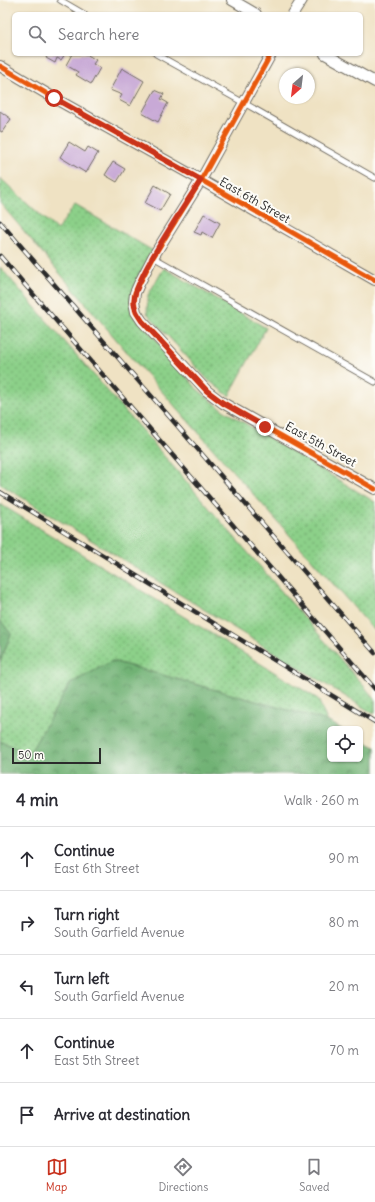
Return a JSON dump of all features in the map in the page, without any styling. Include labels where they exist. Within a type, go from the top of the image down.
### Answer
[{"type":"street","points":[[232,0],[253,12]]},
{"type":"street","points":[[294,12],[302,0]]},
{"type":"street","name":"East 5th Street","points":[[270,56],[201,180],[153,257],[135,293],[134,302],[136,312],[142,321],[207,391],[223,403],[375,489]]},
{"type":"street","points":[[330,56],[375,82]]},
{"type":"street","name":"East 6th Street","points":[[0,66],[375,280]]},
{"type":"lane","points":[[60,0],[81,12]]},
{"type":"lane","points":[[160,56],[375,178]]},
{"type":"lane","points":[[153,257],[375,382]]},
{"type":"green space","points":[[0,178],[57,230],[75,205],[155,252],[133,311],[197,389],[223,410],[375,502],[375,631],[132,358],[0,203]]},
{"type":"green space","points":[[0,267],[375,699],[374,714],[0,484]]},
{"type":"green space","points":[[164,268],[266,328],[229,396],[208,380],[147,313],[148,295]]},
{"type":"green space","points":[[0,504],[318,699],[327,721],[112,661],[70,684],[29,754],[0,741],[0,662],[11,634],[0,620]]},
{"type":"green space","points":[[0,620],[11,634],[0,662]]},
{"type":"green space","points":[[112,661],[327,721],[336,726],[327,726],[327,762],[363,762],[363,741],[375,747],[375,774],[0,774],[0,741],[29,754],[70,684]]},
{"type":"building","points":[[47,56],[64,56],[61,60],[57,58],[55,63],[46,58]]},
{"type":"building","points":[[71,56],[89,56],[96,60],[93,64],[100,68],[91,84],[76,75],[78,72],[66,65]]},
{"type":"building","points":[[122,68],[144,81],[130,106],[119,100],[122,95],[110,90]]},
{"type":"building","points":[[155,90],[164,94],[161,99],[168,103],[158,122],[142,113]]},
{"type":"building","points":[[0,111],[11,119],[2,132],[0,131]]},
{"type":"building","points":[[69,142],[85,152],[88,147],[98,153],[86,173],[60,157]]},
{"type":"building","points":[[113,162],[125,169],[117,182],[105,175]]},
{"type":"building","points":[[155,185],[170,194],[160,211],[145,203]]},
{"type":"building","points":[[204,214],[220,223],[212,238],[202,232],[201,235],[194,232]]},
{"type":"railway","points":[[0,222],[375,653]]},
{"type":"railway","points":[[0,256],[375,689]]},
{"type":"railway","points":[[0,492],[375,722]]},
{"type":"cycle path","points":[[270,56],[201,180],[153,257],[135,293],[134,302],[136,312],[142,321],[207,391],[223,403],[375,489]]},
{"type":"cycle path","points":[[0,66],[375,280]]},
{"type":"route","points":[[54,98],[201,180],[153,257],[139,284],[135,293],[134,302],[136,312],[142,321],[207,391],[223,403],[265,427]]}]
